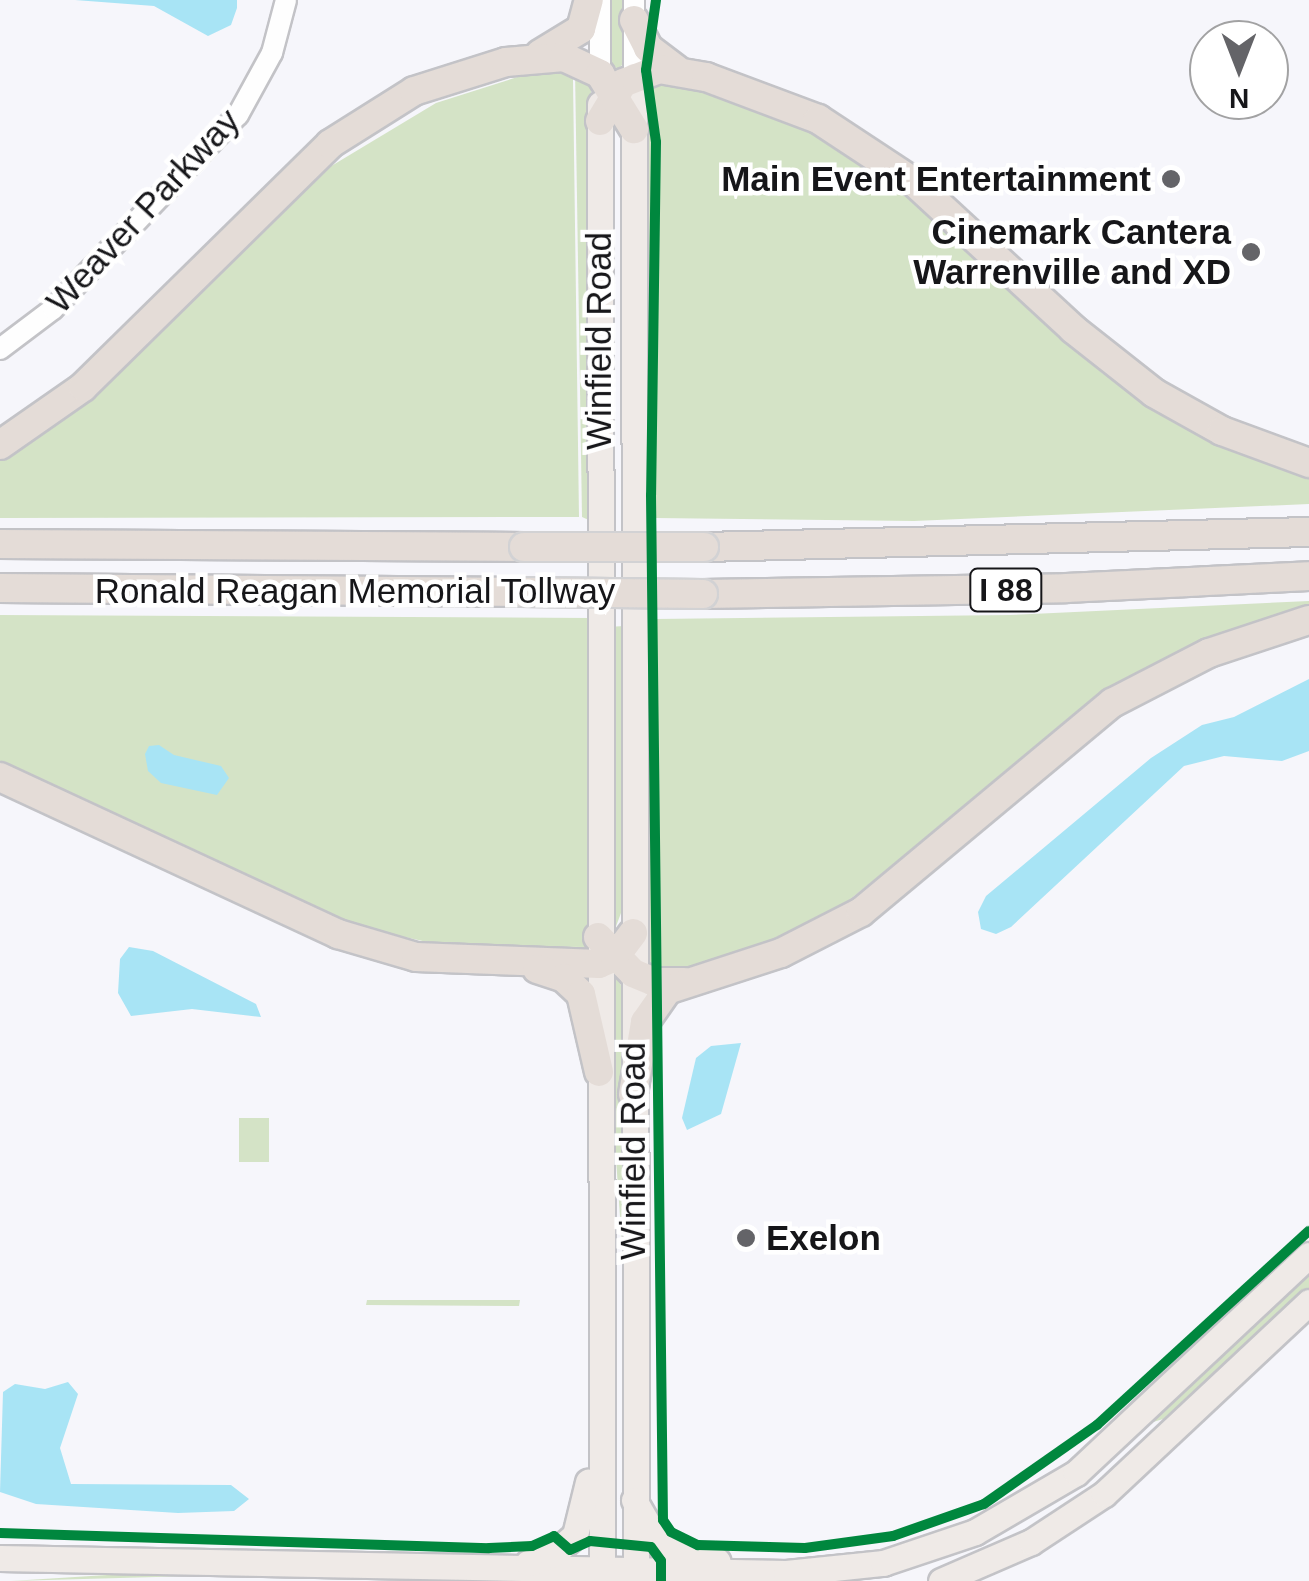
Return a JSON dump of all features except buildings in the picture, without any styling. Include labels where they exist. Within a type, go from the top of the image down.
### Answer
[{"type":"highway","points":[[0,445],[83,387],[330,144],[414,91],[539,54],[581,29],[589,0]]},
{"type":"highway","points":[[634,10],[648,48],[677,70],[776,100],[854,138],[915,182],[1072,330],[1154,393],[1222,431],[1309,463]]},
{"type":"highway","points":[[539,54],[564,56],[616,82],[677,70]]},
{"type":"highway","points":[[600,122],[616,82]]},
{"type":"highway","points":[[616,82],[634,128]]},
{"type":"highway","name":"Ronald Reagan Memorial Tollway","points":[[0,544],[704,547],[1309,532]]},
{"type":"highway","name":"Ronald Reagan Memorial Tollway","points":[[0,588],[704,594],[1084,588],[1309,576]]},
{"type":"highway","points":[[632,1094],[649,1012],[656,999],[686,982],[780,953],[861,912],[919,870],[1112,704],[1208,653],[1309,620]]},
{"type":"highway","points":[[0,777],[338,934],[416,956],[506,964],[555,974],[574,985],[588,1012],[599,1072]]},
{"type":"highway","points":[[611,958],[633,933]]},
{"type":"highway","points":[[506,964],[611,958],[654,982],[686,982]]},
{"type":"main road","name":"Winfield Road","points":[[600,122],[611,958],[599,1072],[598,1444],[602,1575]]},
{"type":"main road","name":"Winfield Road","points":[[633,933],[634,128]]},
{"type":"main road","name":"Winfield Road","points":[[611,958],[632,1094],[636,1576]]},
{"type":"main road","points":[[0,1558],[513,1568],[636,1576],[786,1573],[901,1558],[1020,1510],[1107,1447],[1309,1255]]},
{"type":"main road","points":[[941,1581],[1032,1542],[1104,1494],[1309,1302]]},
{"type":"main road","points":[[513,1568],[552,1555],[575,1535],[598,1444]]},
{"type":"main road","points":[[633,1497],[652,1531],[672,1549],[786,1573]]},
{"type":"street","name":"Weaver Parkway","points":[[0,349],[53,309],[238,114],[272,53],[286,0]]},
{"type":"street","points":[[600,0],[616,82]]},
{"type":"street","points":[[616,82],[634,10]]},
{"type":"green space","points":[[608,0],[626,0],[626,61],[618,69],[609,63]]},
{"type":"green space","points":[[543,69],[571,69],[573,79],[579,517],[0,518],[0,459],[109,381],[328,168],[436,103]]},
{"type":"green space","points":[[575,70],[591,81],[591,521],[582,517]]},
{"type":"green space","points":[[649,80],[672,80],[807,126],[890,176],[1102,373],[1184,428],[1309,477],[1309,504],[914,521],[655,518],[660,135]]},
{"type":"green space","points":[[647,96],[654,128],[653,335],[649,521],[642,521]]},
{"type":"green space","points":[[1309,601],[1309,609],[1200,644],[1108,692],[833,913],[730,957],[658,976],[655,619],[1010,615]]},
{"type":"green space","points":[[0,615],[590,618],[589,947],[445,946],[360,927],[176,849],[0,764]]},
{"type":"green space","points":[[642,619],[648,620],[653,774],[652,975],[641,972],[649,897],[642,816]]},
{"type":"green space","points":[[624,626],[624,905],[615,929],[608,627]]},
{"type":"green space","points":[[613,973],[624,990],[623,1260],[607,1028]]},
{"type":"green space","points":[[239,1118],[269,1118],[269,1162],[239,1162]]},
{"type":"green space","points":[[1309,1267],[1309,1290],[1180,1414],[1143,1425]]},
{"type":"green space","points":[[367,1300],[520,1300],[519,1306],[366,1305]]},
{"type":"green space","points":[[123,1574],[268,1574],[11,1581]]},
{"type":"water","points":[[75,0],[237,0],[237,8],[231,25],[208,36],[154,6]]},
{"type":"water","points":[[1309,679],[1309,751],[1282,761],[1224,756],[1184,766],[1011,927],[996,934],[981,929],[978,912],[986,896],[1151,758],[1202,725],[1234,717]]},
{"type":"water","points":[[159,745],[174,755],[221,766],[229,778],[217,795],[161,783],[148,771],[145,754],[149,746]]},
{"type":"water","points":[[129,947],[153,951],[256,1004],[261,1017],[192,1009],[131,1016],[118,993],[120,959]]},
{"type":"water","points":[[741,1043],[721,1114],[687,1130],[682,1118],[696,1058],[711,1046]]},
{"type":"water","points":[[68,1382],[78,1394],[60,1448],[71,1484],[231,1485],[249,1499],[234,1511],[178,1513],[36,1504],[0,1492],[3,1392],[15,1384],[45,1389]]},
{"type":"cycle path","points":[[656,0],[646,70],[656,142],[651,495],[663,1520],[671,1532],[698,1545],[805,1548],[893,1536],[984,1504],[1097,1425],[1309,1231]]},
{"type":"cycle path","points":[[0,1533],[489,1548],[532,1546],[554,1536],[570,1550],[590,1541],[651,1547],[661,1561],[661,1581]]},
{"type":"place","name":"Main Event Entertainment","points":[[1171,179]]},
{"type":"place","name":"Cinemark Cantera Warrenville and XD","points":[[1251,252]]},
{"type":"place","name":"Exelon","points":[[746,1238]]}]
